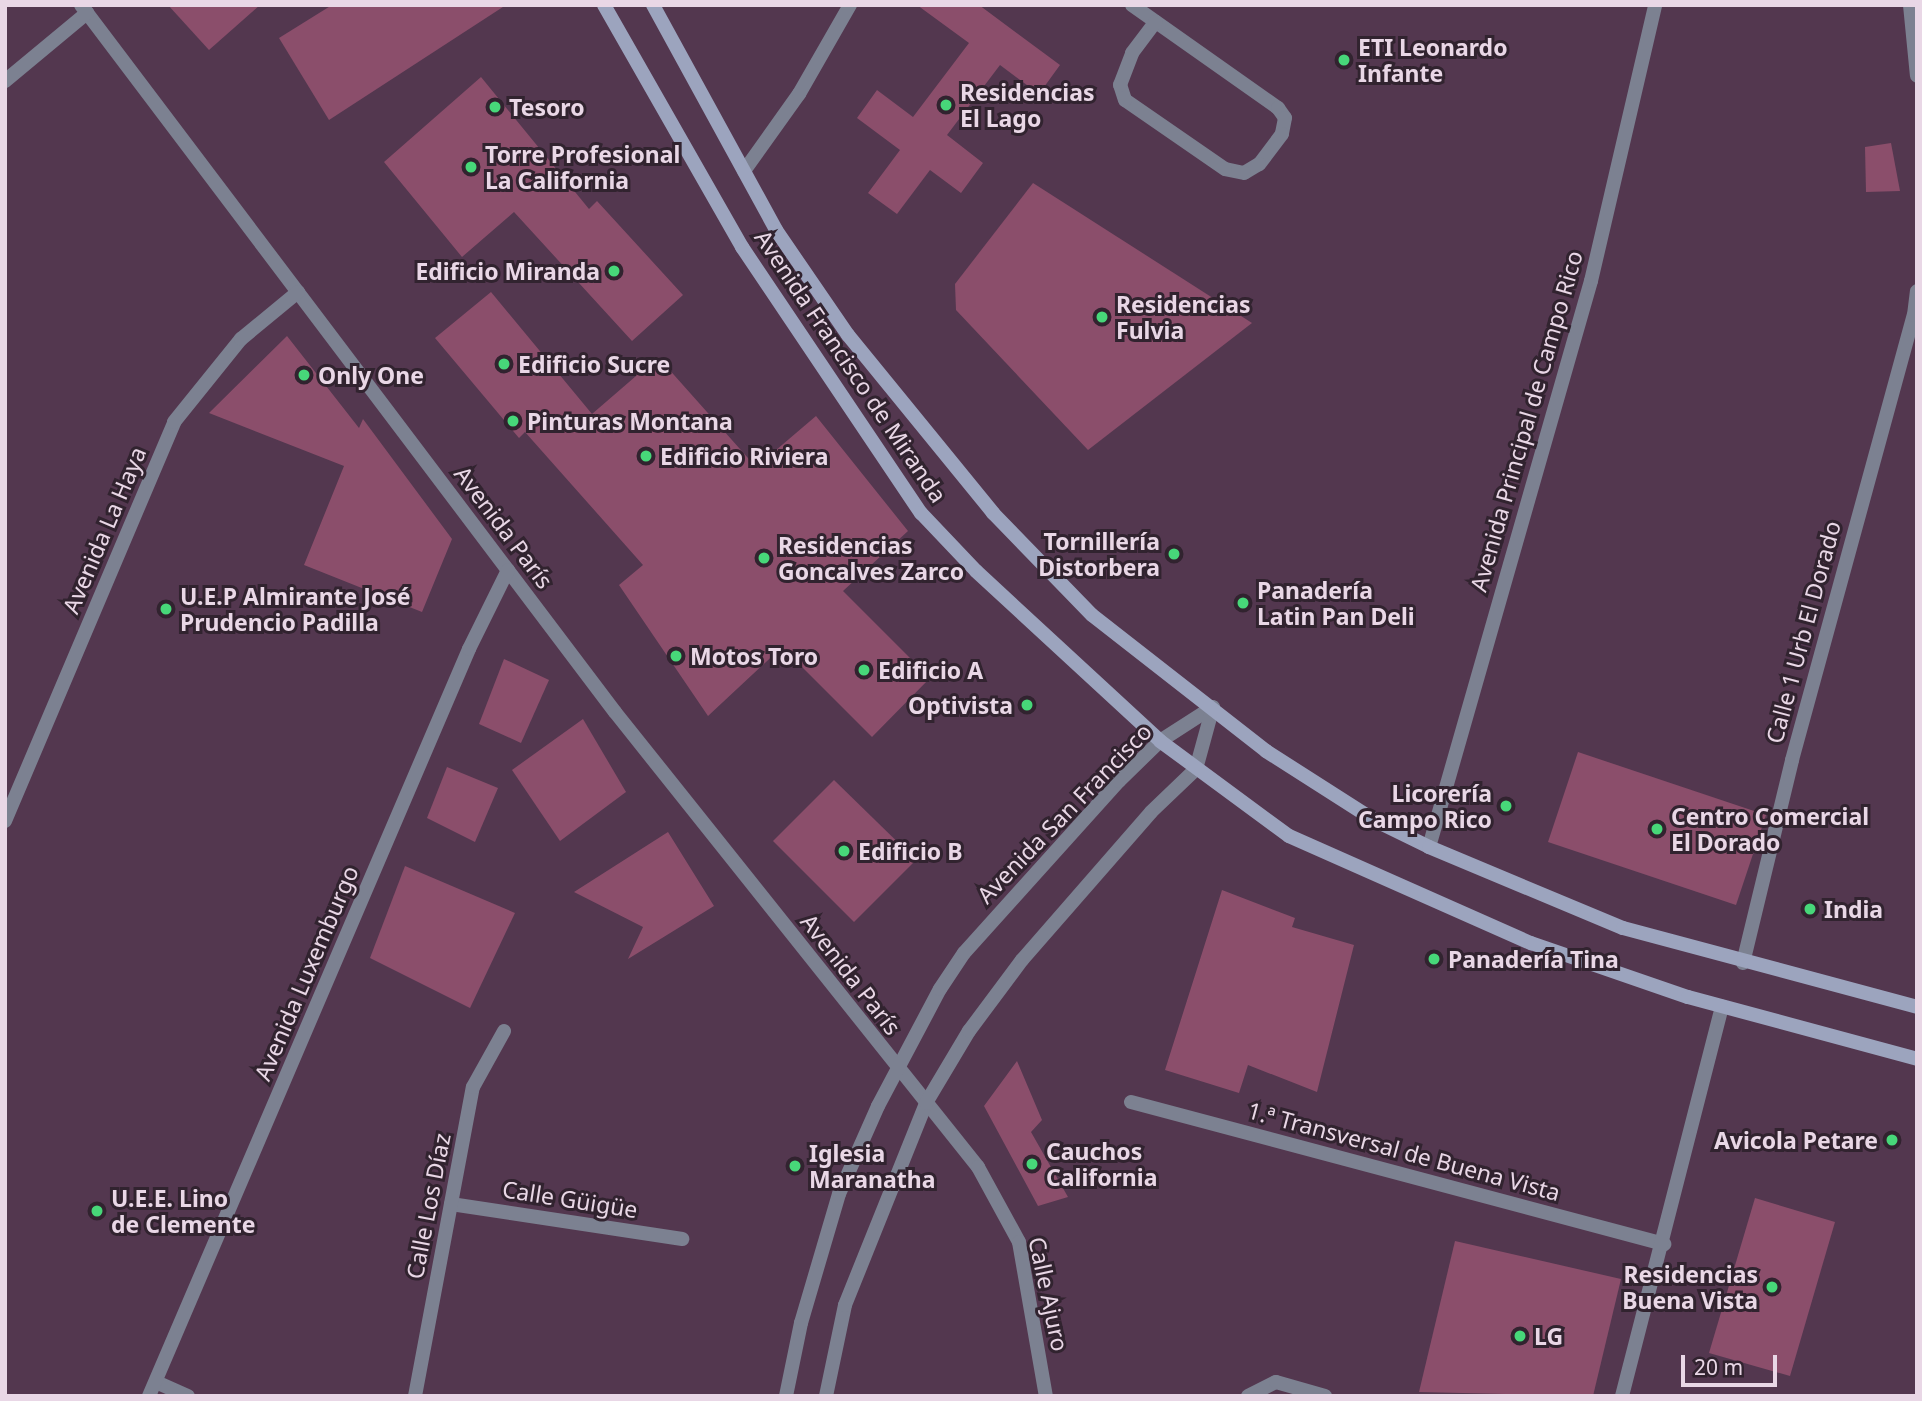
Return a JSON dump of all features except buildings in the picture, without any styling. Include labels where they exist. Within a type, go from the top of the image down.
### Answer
[{"type":"main road","name":"Avenida Francisco de Miranda","points":[[604,5],[742,247],[921,513],[976,570],[1160,741],[1289,836],[1353,867],[1531,943],[1722,1007],[1917,1059]]},
{"type":"main road","name":"Avenida Francisco de Miranda","points":[[653,5],[776,230],[848,335],[993,513],[1092,615],[1266,751],[1374,820],[1429,847],[1623,928],[1743,963],[1917,1007]]},
{"type":"street","points":[[744,171],[799,94],[850,5]]},
{"type":"street","points":[[1132,5],[1278,108],[1285,118],[1282,134],[1259,164],[1244,173],[1225,169],[1125,100],[1120,85],[1132,54],[1155,22]]},
{"type":"street","name":"Avenida Principal de Campo Rico","points":[[1429,847],[1591,281],[1655,5]]},
{"type":"street","points":[[1910,5],[1917,76]]},
{"type":"street","points":[[5,81],[84,9]]},
{"type":"street","name":"Avenida París","points":[[84,9],[508,570],[898,1070],[926,1102]]},
{"type":"street","name":"Calle 1 Urb El Dorado","points":[[1743,963],[1792,760],[1916,315],[1917,291]]},
{"type":"street","name":"Avenida La Haya","points":[[5,821],[174,422],[241,339],[298,292]]},
{"type":"street","name":"Avenida Luxemburgo","points":[[149,1396],[469,649],[508,570]]},
{"type":"street","name":"Avenida San Francisco","points":[[786,1396],[801,1323],[839,1194],[898,1070],[964,953],[1160,741],[1213,707]]},
{"type":"street","points":[[826,1396],[845,1305],[926,1102],[969,1031],[1022,961],[1151,811],[1196,769],[1213,707]]},
{"type":"street","points":[[1622,1396],[1664,1244],[1722,1007]]},
{"type":"street","name":"Calle Los Díaz","points":[[415,1396],[473,1087],[504,1031]]},
{"type":"street","name":"Calle Ajuro","points":[[926,1102],[978,1167],[1019,1242],[1046,1396]]},
{"type":"street","name":"1.ª Transversal de Buena Vista","points":[[1131,1102],[1664,1244]]},
{"type":"street","name":"Calle Güigüe","points":[[451,1204],[682,1239]]},
{"type":"street","points":[[156,1382],[188,1396]]},
{"type":"street","points":[[1248,1396],[1276,1382],[1325,1396]]},
{"type":"place","name":"ETI Leonardo Infante","points":[[1344,60]]},
{"type":"place","name":"Residencias El Lago","points":[[946,105]]},
{"type":"place","name":"Tesoro","points":[[495,107]]},
{"type":"place","name":"Torre Profesional La California","points":[[471,167]]},
{"type":"place","name":"Edificio Miranda","points":[[614,271]]},
{"type":"place","name":"Residencias Fulvia","points":[[1102,317]]},
{"type":"place","name":"Edificio Sucre","points":[[504,364]]},
{"type":"place","name":"Only One","points":[[304,375]]},
{"type":"place","name":"Pinturas Montana","points":[[513,421]]},
{"type":"place","name":"Edificio Riviera","points":[[646,456]]},
{"type":"place","name":"Tornillería Distorbera","points":[[1174,554]]},
{"type":"place","name":"Residencias Goncalves Zarco","points":[[764,558]]},
{"type":"place","name":"Panadería Latin Pan Deli","points":[[1243,603]]},
{"type":"place","name":"U.E.P Almirante José Prudencio Padilla","points":[[166,609]]},
{"type":"place","name":"Motos Toro","points":[[676,656]]},
{"type":"place","name":"Edificio A","points":[[864,670]]},
{"type":"place","name":"Optivista","points":[[1027,705]]},
{"type":"place","name":"Licorería Campo Rico","points":[[1506,806]]},
{"type":"place","name":"Centro Comercial El Dorado","points":[[1657,829]]},
{"type":"place","name":"Edificio B","points":[[844,851]]},
{"type":"place","name":"India","points":[[1810,909]]},
{"type":"place","name":"Panadería Tina","points":[[1434,959]]},
{"type":"place","name":"Avicola Petare","points":[[1892,1140]]},
{"type":"place","name":"Cauchos California","points":[[1032,1164]]},
{"type":"place","name":"Iglesia Maranatha","points":[[795,1166]]},
{"type":"place","name":"U.E.E. Lino de Clemente","points":[[97,1211]]},
{"type":"place","name":"Residencias Buena Vista","points":[[1772,1287]]},
{"type":"place","name":"LG","points":[[1520,1336]]}]
